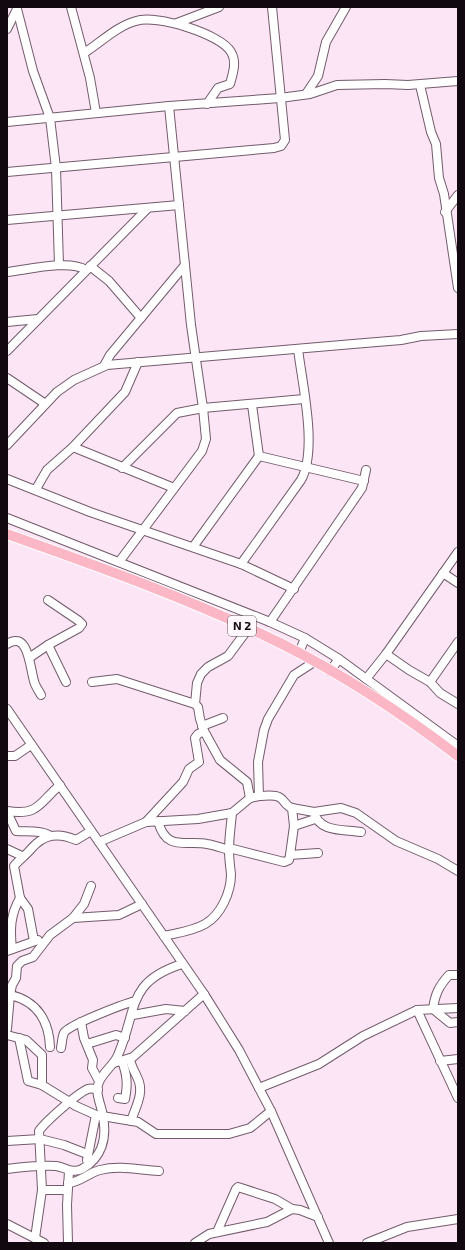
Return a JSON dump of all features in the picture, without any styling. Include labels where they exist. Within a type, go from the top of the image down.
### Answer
[{"type":"main road","name":"N 2","points":[[7,534],[188,602],[299,653],[399,714],[458,756]]},
{"type":"street","points":[[71,7],[84,53],[96,113]]},
{"type":"street","points":[[176,23],[219,7]]},
{"type":"street","points":[[7,172],[174,156],[278,148],[285,140],[272,7]]},
{"type":"street","points":[[306,94],[318,76],[326,42],[346,7]]},
{"type":"street","points":[[7,29],[18,8]]},
{"type":"street","points":[[18,8],[33,71],[50,118],[56,168],[60,265]]},
{"type":"street","points":[[84,53],[136,20],[157,19],[184,25],[226,45],[234,58],[235,63],[230,84],[218,88],[208,104]]},
{"type":"street","points":[[7,122],[169,106],[280,98],[306,94],[337,84],[420,85],[458,81]]},
{"type":"street","points":[[420,85],[431,132],[436,144],[439,178],[444,194],[445,212],[458,288]]},
{"type":"street","points":[[118,562],[206,444],[169,106]]},
{"type":"street","points":[[445,212],[458,195]]},
{"type":"street","points":[[7,220],[180,205]]},
{"type":"street","points":[[7,351],[147,209]]},
{"type":"street","points":[[7,272],[60,265],[78,265],[88,268],[109,281],[141,318]]},
{"type":"street","points":[[104,366],[110,355],[186,265]]},
{"type":"street","points":[[7,322],[38,319]]},
{"type":"street","points":[[7,445],[11,434],[57,392],[74,380],[104,366],[401,340],[421,336],[458,334]]},
{"type":"street","points":[[241,564],[301,480],[307,468],[309,449],[308,422],[298,349]]},
{"type":"street","points":[[36,489],[47,470],[73,447],[125,392],[138,362]]},
{"type":"street","points":[[7,378],[44,403]]},
{"type":"street","points":[[122,468],[177,413],[203,408],[252,405],[304,399]]},
{"type":"street","points":[[193,547],[259,456],[252,405]]},
{"type":"street","points":[[73,447],[174,488]]},
{"type":"street","points":[[259,456],[364,481]]},
{"type":"street","points":[[270,622],[362,488],[366,470]]},
{"type":"street","points":[[7,478],[90,512],[241,564],[294,589]]},
{"type":"street","points":[[7,518],[270,622],[305,638],[366,678],[458,746]]},
{"type":"street","points":[[366,678],[386,654],[458,552]]},
{"type":"street","points":[[443,573],[458,583]]},
{"type":"street","points":[[29,658],[48,645],[79,628],[82,623],[48,600]]},
{"type":"street","points":[[195,704],[197,683],[201,674],[208,667],[228,656],[248,629]]},
{"type":"street","points":[[299,653],[305,638]]},
{"type":"street","points":[[7,644],[12,642],[21,643],[28,652],[34,683],[41,695]]},
{"type":"street","points":[[430,682],[458,643]]},
{"type":"street","points":[[48,645],[66,682]]},
{"type":"street","points":[[386,654],[430,682],[440,692],[458,704]]},
{"type":"street","points":[[330,671],[339,659]]},
{"type":"street","points":[[254,797],[258,762],[266,725],[294,675],[314,662]]},
{"type":"street","points":[[92,682],[117,679],[195,704],[198,707],[203,728],[220,760],[248,784],[254,797]]},
{"type":"street","points":[[8,711],[204,994],[239,1050],[271,1111],[329,1243]]},
{"type":"street","points":[[146,822],[183,782],[189,769],[198,762],[195,738],[203,728],[223,718]]},
{"type":"street","points":[[7,756],[15,756],[31,745]]},
{"type":"street","points":[[60,785],[51,793],[41,806],[18,812],[7,811],[16,831],[42,831],[49,835],[66,836],[76,840],[91,831]]},
{"type":"street","points":[[99,842],[146,822],[198,819],[232,813],[254,797],[277,796],[282,799],[288,807],[314,815],[322,826],[330,829],[361,832]]},
{"type":"street","points":[[158,822],[163,833],[173,842],[189,845],[208,844],[284,862],[289,860],[290,855],[294,826],[292,808]]},
{"type":"street","points":[[294,826],[314,815],[341,808],[356,813],[396,841],[438,859],[458,871]]},
{"type":"street","points":[[164,936],[198,928],[213,918],[222,905],[230,885],[229,849],[232,813]]},
{"type":"street","points":[[34,941],[28,909],[20,898],[10,866],[38,841],[49,835]]},
{"type":"street","points":[[7,849],[22,856]]},
{"type":"street","points":[[290,855],[318,853]]},
{"type":"street","points":[[7,1030],[10,995],[9,985],[16,978],[18,964],[32,957],[46,939],[73,918],[84,904],[91,886]]},
{"type":"street","points":[[20,898],[12,914],[10,922],[10,950],[34,941],[46,939]]},
{"type":"street","points":[[73,918],[119,915],[142,904]]},
{"type":"street","points":[[118,1098],[121,1100],[125,1098],[128,1085],[128,1075],[122,1061],[124,1038],[133,1015],[135,1001],[143,986],[154,976],[182,964]]},
{"type":"street","points":[[433,1009],[434,996],[439,987],[449,975],[458,975]]},
{"type":"street","points":[[35,1238],[42,1190],[42,1166],[39,1134],[42,1127],[69,1101],[98,1085],[122,1061],[142,1051],[204,994]]},
{"type":"street","points":[[10,995],[22,998],[43,1017],[48,1029],[50,1047]]},
{"type":"street","points":[[34,1046],[62,1049],[64,1032],[81,1022],[135,1001]]},
{"type":"street","points":[[259,1088],[319,1064],[369,1033],[417,1010],[458,1008]]},
{"type":"street","points":[[133,1015],[166,1009],[185,1011]]},
{"type":"street","points":[[433,1009],[450,1023],[458,1022]]},
{"type":"street","points":[[417,1010],[458,1097]]},
{"type":"street","points":[[7,1169],[57,1166],[69,1171],[76,1171],[86,1166],[94,1159],[104,1145],[98,1085],[92,1068],[93,1060],[81,1022]]},
{"type":"street","points":[[7,1035],[26,1040],[43,1056],[42,1085]]},
{"type":"street","points":[[87,1044],[116,1035],[124,1038]]},
{"type":"street","points":[[19,1038],[28,1082],[42,1085],[69,1101],[100,1116],[142,1124],[151,1132],[156,1134],[229,1134],[250,1128],[271,1111]]},
{"type":"street","points":[[440,1060],[458,1059]]},
{"type":"street","points":[[122,1061],[132,1068],[138,1078],[140,1097],[131,1121]]},
{"type":"street","points":[[86,1166],[87,1154],[100,1116]]},
{"type":"street","points":[[7,1142],[40,1139],[64,1145],[87,1154]]},
{"type":"street","points":[[42,1190],[68,1187],[100,1170],[128,1167],[158,1171]]},
{"type":"street","points":[[68,1243],[69,1171]]},
{"type":"street","points":[[218,1232],[238,1187],[275,1199],[292,1209],[300,1210],[318,1217]]},
{"type":"street","points":[[195,1243],[209,1234],[267,1222],[292,1209]]},
{"type":"street","points":[[367,1243],[407,1227],[458,1219]]},
{"type":"street","points":[[7,1224],[44,1243]]}]
